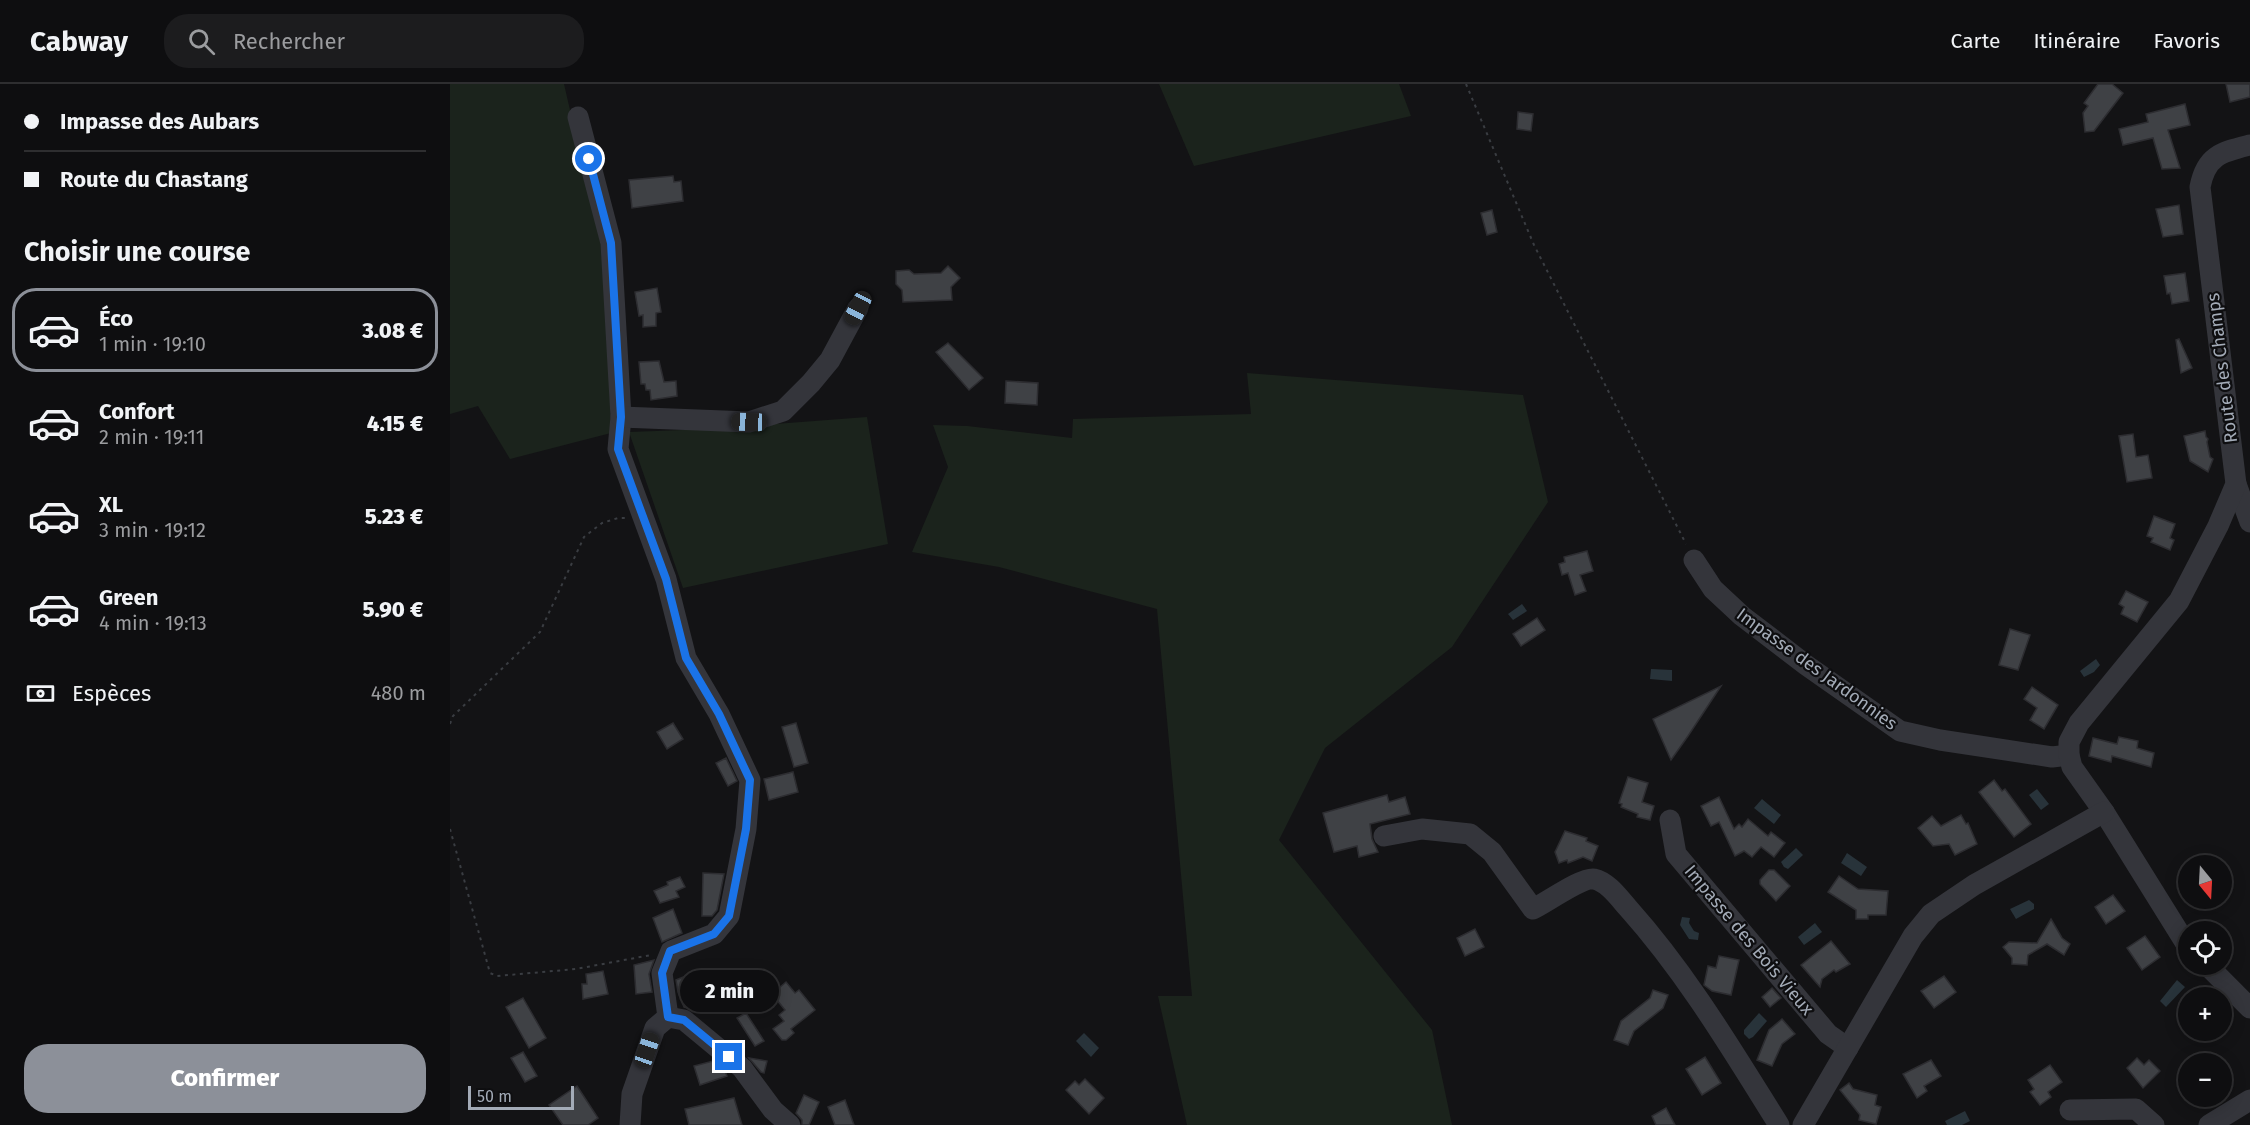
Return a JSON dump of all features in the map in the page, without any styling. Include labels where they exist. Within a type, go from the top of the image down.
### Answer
[{"type":"street","points":[[578,117],[611,243],[621,417],[618,449],[666,579],[686,658],[719,714],[750,780],[746,829],[729,916],[714,934],[670,951],[662,973],[668,1017]]},
{"type":"street","name":"Route des Champs","points":[[2250,145],[2223,152],[2204,168],[2200,186],[2236,484],[2250,522]]},
{"type":"street","points":[[621,417],[749,422],[783,411],[812,383],[830,360],[858,308]]},
{"type":"street","points":[[2178,931],[2104,812],[2072,767],[2069,741],[2079,723],[2179,601],[2218,526],[2236,484]]},
{"type":"street","name":"Impasse des Jardonnies","points":[[1694,560],[1713,589],[1742,616],[1806,665],[1900,731],[1940,740],[2052,757],[2069,755]]},
{"type":"street","points":[[1803,1125],[1913,936],[1930,914],[1974,885],[2104,812]]},
{"type":"street","name":"Impasse des Bois Vieux","points":[[1670,820],[1676,854],[1828,1034],[1848,1048]]},
{"type":"street","points":[[1384,836],[1422,829],[1470,834],[1492,852],[1533,909],[1583,880],[1594,879],[1610,888],[1660,944],[1707,1012],[1779,1125]]},
{"type":"street","points":[[2217,975],[2250,1008]]},
{"type":"street","points":[[630,1125],[632,1094],[655,1028],[668,1017]]},
{"type":"street","points":[[668,1017],[684,1020],[742,1068],[773,1110],[790,1125]]},
{"type":"street","points":[[2209,1125],[2250,1100]]},
{"type":"street","points":[[2070,1110],[2136,1108],[2154,1125]]},
{"type":"path","points":[[1466,84],[1534,245],[1694,560]]},
{"type":"path","points":[[450,724],[453,716],[540,632],[584,537],[602,523],[618,518],[643,519]]},
{"type":"path","points":[[450,830],[490,973],[497,976],[576,969],[670,951]]},
{"type":"shaded area","points":[[450,84],[564,84],[601,245],[608,336],[611,433],[510,459],[478,406],[450,414]]},
{"type":"shaded area","points":[[1159,84],[1399,84],[1411,116],[1194,166]]},
{"type":"shaded area","points":[[1247,373],[1523,395],[1548,502],[1452,647],[1325,748],[1279,840],[1432,1030],[1452,1125],[1187,1125],[1158,996],[1192,996],[1157,609],[999,567],[912,552],[948,467],[933,425],[967,426],[1072,438],[1073,419],[1251,414]]},
{"type":"shaded area","points":[[867,417],[888,544],[683,588],[629,432],[709,429]]},
{"type":"shaded area","points":[[1522,604],[1527,611],[1513,620],[1508,614]]},
{"type":"shaded area","points":[[2096,659],[2100,665],[2094,672],[2084,677],[2080,671]]},
{"type":"shaded area","points":[[1651,669],[1672,670],[1672,681],[1650,679]]},
{"type":"shaded area","points":[[2037,789],[2049,804],[2041,810],[2029,795]]},
{"type":"shaded area","points":[[1762,799],[1781,815],[1774,824],[1754,808]]},
{"type":"shaded area","points":[[1796,848],[1803,855],[1788,869],[1784,867],[1781,862]]},
{"type":"shaded area","points":[[1847,853],[1867,867],[1861,876],[1841,863]]},
{"type":"shaded area","points":[[2029,900],[2034,904],[2034,909],[2016,919],[2010,909]]},
{"type":"shaded area","points":[[1682,917],[1690,918],[1689,923],[1694,931],[1699,933],[1698,940],[1689,939],[1680,925]]},
{"type":"shaded area","points":[[1815,923],[1822,932],[1804,945],[1798,937]]},
{"type":"shaded area","points":[[2177,980],[2185,987],[2178,987],[2178,994],[2166,1007],[2160,1001]]},
{"type":"shaded area","points":[[1759,1013],[1767,1021],[1749,1039],[1744,1034],[1744,1030]]},
{"type":"shaded area","points":[[1084,1033],[1099,1048],[1091,1057],[1076,1041]]},
{"type":"shaded area","points":[[1965,1111],[1970,1121],[1962,1125],[1947,1125],[1945,1121]]},
{"type":"building","points":[[2098,84],[2112,84],[2123,93],[2094,131],[2085,132],[2083,113],[2088,106],[2084,103]]},
{"type":"building","points":[[2226,84],[2250,84],[2250,97],[2230,102]]},
{"type":"building","points":[[2185,104],[2190,125],[2168,130],[2180,168],[2162,169],[2153,138],[2123,145],[2119,129],[2148,122],[2146,114]]},
{"type":"building","points":[[1518,112],[1533,114],[1531,131],[1517,129]]},
{"type":"building","points":[[673,176],[674,182],[681,181],[683,201],[632,208],[629,180]]},
{"type":"building","points":[[2179,205],[2183,234],[2163,237],[2156,209]]},
{"type":"building","points":[[1492,210],[1497,232],[1487,235],[1481,213]]},
{"type":"building","points":[[948,266],[960,278],[951,287],[952,300],[903,302],[902,290],[896,284],[896,271],[909,270],[914,274],[941,273]]},
{"type":"building","points":[[2185,273],[2189,301],[2172,304],[2170,293],[2167,294],[2164,276]]},
{"type":"building","points":[[657,288],[661,312],[656,313],[656,326],[643,327],[643,315],[639,316],[635,292]]},
{"type":"building","points":[[2179,339],[2192,368],[2181,373],[2176,340]]},
{"type":"building","points":[[948,343],[983,378],[969,390],[936,352]]},
{"type":"building","points":[[659,361],[664,382],[676,381],[677,396],[651,400],[650,390],[646,390],[645,384],[641,384],[639,362]]},
{"type":"building","points":[[1006,381],[1038,383],[1037,405],[1005,403]]},
{"type":"building","points":[[2205,431],[2210,457],[2213,459],[2208,472],[2190,461],[2184,436]]},
{"type":"building","points":[[2133,434],[2136,457],[2148,455],[2152,478],[2127,482],[2119,436]]},
{"type":"building","points":[[2154,516],[2175,524],[2170,538],[2174,540],[2170,550],[2151,542],[2153,538],[2147,536]]},
{"type":"building","points":[[1587,551],[1593,571],[1580,575],[1586,591],[1575,595],[1568,573],[1562,575],[1559,564],[1565,562],[1564,557]]},
{"type":"building","points":[[2126,591],[2148,602],[2137,622],[2121,614],[2124,607],[2119,604]]},
{"type":"building","points":[[1537,618],[1545,630],[1521,646],[1513,634]]},
{"type":"building","points":[[2010,629],[2030,635],[2018,670],[1999,665]]},
{"type":"building","points":[[1721,686],[1688,736],[1671,760],[1653,719]]},
{"type":"building","points":[[2032,687],[2058,705],[2044,729],[2030,720],[2037,708],[2024,699]]},
{"type":"building","points":[[673,723],[683,739],[667,749],[657,732]]},
{"type":"building","points":[[796,723],[808,763],[794,767],[782,727]]},
{"type":"building","points":[[2119,737],[2138,741],[2137,748],[2154,753],[2151,767],[2112,756],[2111,762],[2089,756],[2093,738],[2117,744]]},
{"type":"building","points":[[726,758],[737,781],[728,786],[716,763]]},
{"type":"building","points":[[793,772],[798,792],[769,800],[764,779]]},
{"type":"building","points":[[1628,777],[1648,783],[1642,802],[1654,806],[1650,820],[1637,817],[1638,814],[1621,807],[1622,804],[1619,803]]},
{"type":"building","points":[[1994,780],[2002,791],[2005,789],[2031,824],[2014,837],[1979,792]]},
{"type":"building","points":[[1387,795],[1389,802],[1405,797],[1410,814],[1370,824],[1372,839],[1378,852],[1359,857],[1357,846],[1334,852],[1323,813]]},
{"type":"building","points":[[1719,797],[1734,829],[1739,824],[1742,827],[1748,819],[1768,836],[1771,832],[1785,843],[1774,857],[1761,847],[1752,857],[1744,851],[1735,856],[1719,822],[1711,826],[1701,806]]},
{"type":"building","points":[[1961,815],[1966,824],[1968,823],[1977,844],[1955,855],[1949,844],[1933,846],[1918,828],[1932,816],[1941,826]]},
{"type":"building","points":[[1565,831],[1587,838],[1586,841],[1598,846],[1592,861],[1583,857],[1568,863],[1567,860],[1559,863],[1555,852]]},
{"type":"building","points":[[1769,870],[1774,870],[1790,886],[1776,901],[1760,884],[1760,880]]},
{"type":"building","points":[[703,873],[724,874],[717,910],[712,916],[702,916]]},
{"type":"building","points":[[1839,876],[1858,889],[1888,891],[1886,915],[1868,915],[1868,919],[1856,919],[1856,910],[1828,892]]},
{"type":"building","points":[[680,877],[685,887],[676,891],[679,897],[660,903],[654,891]]},
{"type":"building","points":[[2113,895],[2125,911],[2106,924],[2095,907]]},
{"type":"building","points":[[673,909],[682,933],[662,942],[653,918]]},
{"type":"building","points":[[2051,919],[2062,938],[2070,944],[2064,955],[2047,944],[2028,955],[2027,965],[2012,964],[2012,958],[2003,947],[2009,942],[2037,943]]},
{"type":"building","points":[[1475,929],[1484,947],[1465,956],[1457,938]]},
{"type":"building","points":[[2145,936],[2160,957],[2142,970],[2127,948]]},
{"type":"building","points":[[1831,941],[1850,964],[1836,972],[1834,970],[1822,979],[1820,987],[1801,965]]},
{"type":"building","points":[[1719,956],[1739,960],[1731,995],[1712,991],[1704,985],[1708,966],[1716,968]]},
{"type":"building","points":[[654,960],[649,974],[652,992],[636,994],[634,965]]},
{"type":"building","points":[[603,971],[608,994],[583,999],[582,984],[587,984],[586,974]]},
{"type":"building","points":[[693,973],[707,1001],[688,1008],[684,1007],[676,980]]},
{"type":"building","points":[[1944,976],[1956,992],[1934,1008],[1921,991]]},
{"type":"building","points":[[786,982],[795,993],[799,990],[815,1010],[791,1029],[794,1033],[786,1040],[782,1040],[773,1029],[784,1021],[779,1015],[785,1010],[772,994]]},
{"type":"building","points":[[1772,988],[1781,998],[1770,1007],[1762,997]]},
{"type":"building","points":[[1653,990],[1668,995],[1663,1008],[1634,1031],[1628,1045],[1614,1040],[1621,1021],[1650,998]]},
{"type":"building","points":[[523,998],[546,1038],[529,1048],[506,1007]]},
{"type":"building","points":[[746,1013],[764,1041],[755,1046],[737,1018]]},
{"type":"building","points":[[1782,1019],[1795,1034],[1782,1044],[1772,1066],[1757,1060],[1769,1030]]},
{"type":"building","points":[[523,1052],[537,1076],[525,1082],[511,1058]]},
{"type":"building","points":[[1705,1057],[1721,1083],[1702,1095],[1686,1069]]},
{"type":"building","points":[[749,1058],[767,1061],[764,1073],[761,1072]]},
{"type":"building","points":[[2137,1058],[2144,1065],[2149,1060],[2160,1071],[2143,1088],[2127,1068]]},
{"type":"building","points":[[1931,1060],[1941,1076],[1924,1086],[1927,1091],[1917,1098],[1903,1074]]},
{"type":"building","points":[[713,1061],[725,1071],[727,1076],[700,1085],[694,1066]]},
{"type":"building","points":[[2050,1065],[2062,1082],[2048,1092],[2051,1097],[2040,1105],[2030,1092],[2034,1089],[2028,1080]]},
{"type":"building","points":[[1085,1079],[1104,1098],[1089,1114],[1066,1090],[1075,1081],[1079,1085]]},
{"type":"building","points":[[1849,1083],[1853,1089],[1877,1095],[1875,1105],[1881,1107],[1876,1124],[1859,1120],[1860,1115],[1840,1090]]},
{"type":"building","points":[[577,1086],[598,1118],[588,1125],[563,1125],[549,1105]]},
{"type":"building","points":[[804,1095],[819,1102],[809,1125],[802,1125],[802,1120],[796,1113]]},
{"type":"building","points":[[734,1098],[742,1125],[689,1125],[685,1109]]},
{"type":"building","points":[[845,1100],[854,1125],[835,1125],[828,1107]]},
{"type":"building","points":[[1666,1108],[1675,1125],[1656,1125],[1652,1116]]},
{"type":"route","points":[[589,159],[611,243],[621,417],[618,449],[666,579],[686,658],[719,714],[750,780],[746,829],[729,916],[714,934],[670,951],[662,973],[668,1017],[684,1020],[729,1057]]}]
